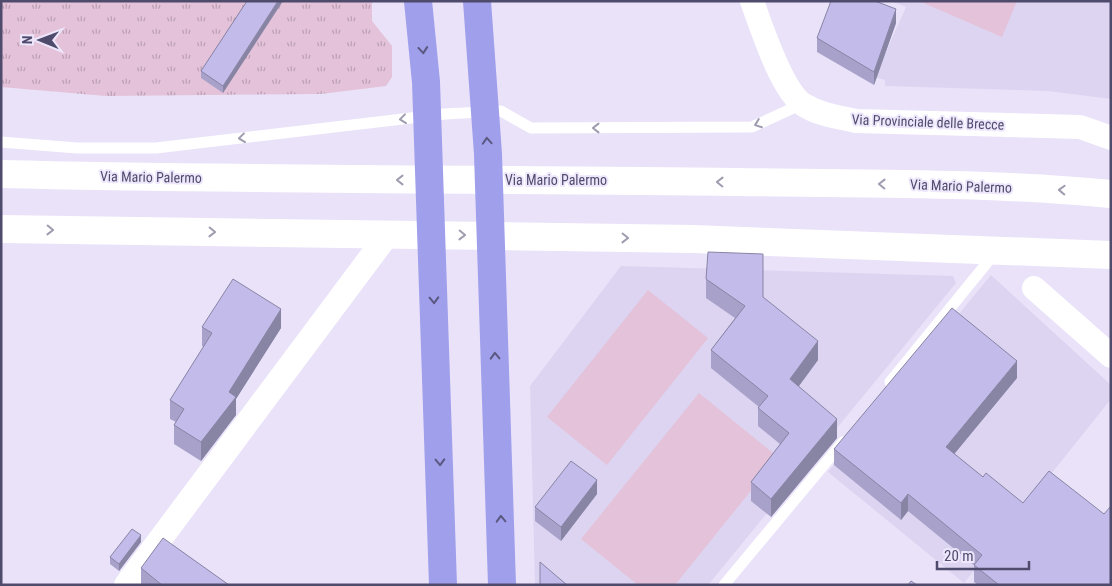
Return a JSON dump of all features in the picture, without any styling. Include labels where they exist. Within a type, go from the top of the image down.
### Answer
[{"type":"highway","points":[[418,1],[426,82],[443,585]]},
{"type":"highway","points":[[477,1],[488,154],[504,585]]},
{"type":"street","points":[[752,1],[781,73],[802,104]]},
{"type":"street","name":"Via Provinciale delle Brecce","points":[[802,104],[824,114],[856,121],[1080,127],[1111,138]]},
{"type":"street","name":"Via Mario Palermo","points":[[1,174],[213,179],[581,180],[944,185],[1111,194]]},
{"type":"street","points":[[1,229],[703,240],[1111,255]]},
{"type":"street","points":[[126,585],[388,234]]},
{"type":"street","points":[[1034,288],[1111,356]]},
{"type":"lane","points":[[1,142],[77,148],[156,148],[445,114],[501,111],[531,128],[752,127],[802,104]]},
{"type":"lane","points":[[882,392],[998,250]]},
{"type":"lane","points":[[724,585],[853,429]]},
{"type":"shaded area","points":[[891,1],[1111,1],[1111,99],[1048,91],[885,86],[885,80],[875,77],[906,7]]},
{"type":"shaded area","points":[[621,266],[953,276],[956,283],[708,585],[535,585],[530,386]]},
{"type":"shaded area","points":[[991,275],[1111,385],[1111,399],[964,583],[828,472]]},
{"type":"green space","points":[[1,1],[372,1],[372,21],[392,46],[392,77],[386,86],[321,94],[106,96],[1,87]]},
{"type":"green space","points":[[919,1],[1017,1],[1002,37]]},
{"type":"green space","points":[[648,290],[708,338],[607,465],[547,417]]},
{"type":"green space","points":[[699,393],[778,457],[675,585],[638,585],[581,539]]},
{"type":"building","points":[[247,1],[278,1],[223,86],[201,71]]},
{"type":"building","points":[[831,1],[875,1],[896,9],[874,72],[817,38]]},
{"type":"building","points":[[708,252],[763,254],[763,297],[818,341],[790,379],[837,419],[771,499],[751,482],[789,433],[758,408],[768,396],[711,350],[745,306],[706,279]]},
{"type":"building","points":[[233,279],[281,309],[229,392],[236,397],[201,442],[174,425],[184,409],[170,400],[212,333],[202,327]]},
{"type":"building","points":[[952,308],[1017,361],[946,447],[983,477],[986,473],[1023,503],[1049,471],[1104,514],[1111,506],[1111,585],[999,585],[974,565],[982,555],[908,494],[901,503],[834,449]]},
{"type":"building","points":[[571,461],[597,480],[561,527],[535,507]]},
{"type":"building","points":[[132,529],[141,535],[119,564],[110,557]]},
{"type":"building","points":[[163,538],[229,585],[162,585],[141,568]]},
{"type":"building","points":[[540,562],[567,585],[540,585]]},
{"type":"building","points":[[911,581],[917,585],[908,585]]}]
